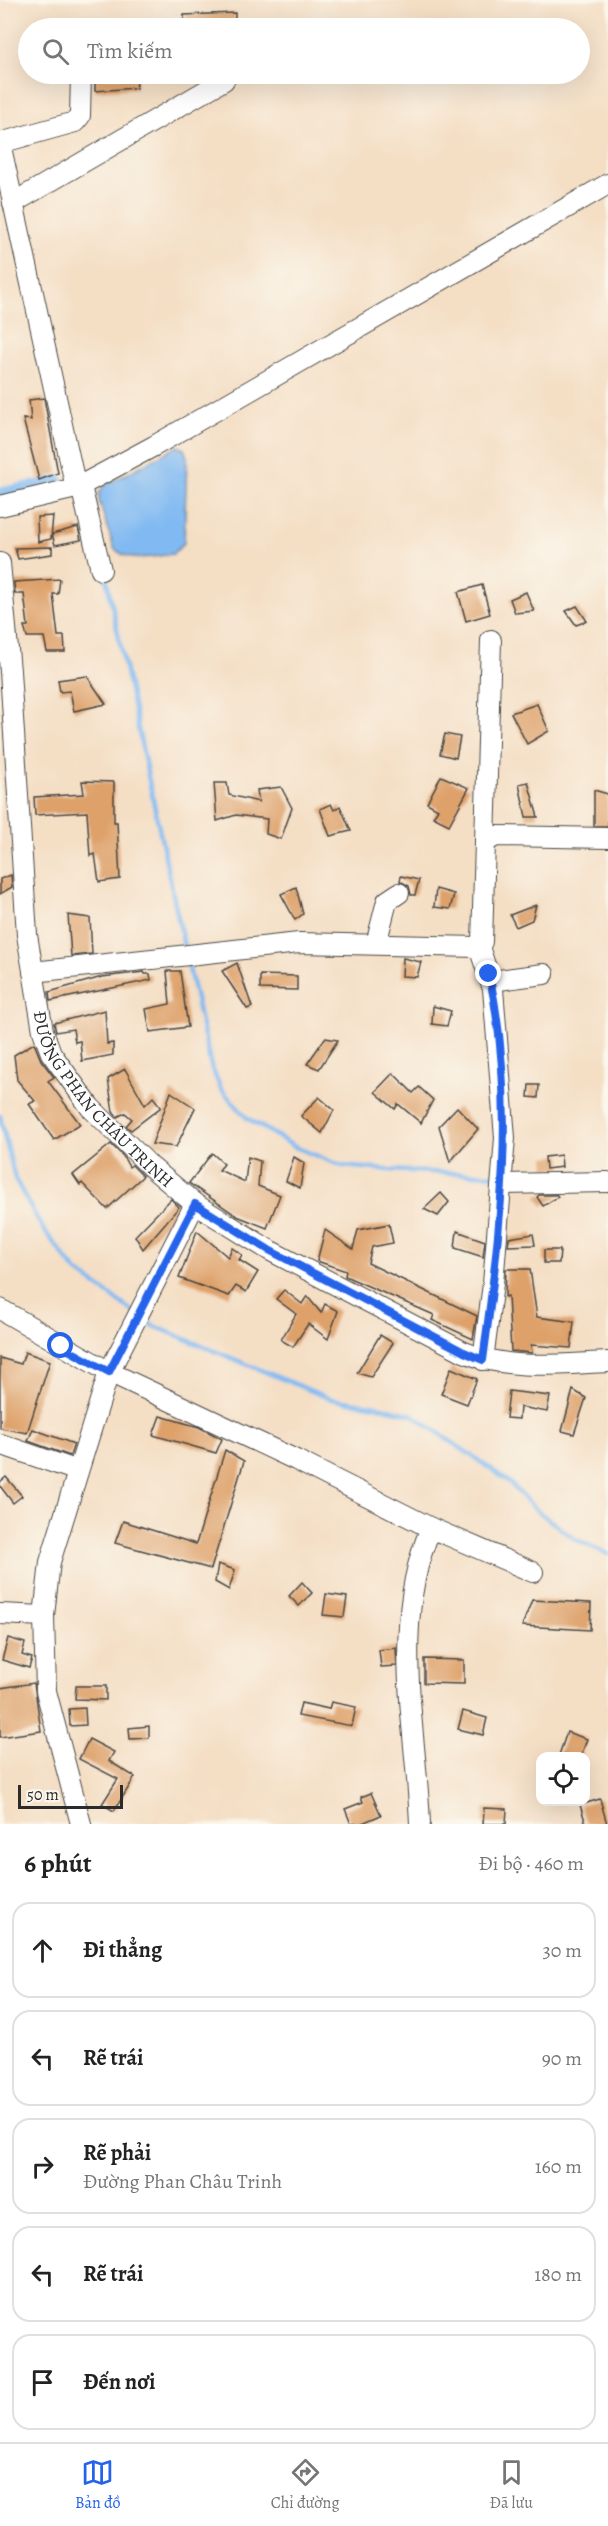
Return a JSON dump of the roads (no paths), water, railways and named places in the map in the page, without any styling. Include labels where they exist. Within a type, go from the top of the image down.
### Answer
[{"type":"street","points":[[81,84],[80,116],[75,122],[0,143],[70,464],[101,570]]},
{"type":"street","points":[[13,203],[217,84]]},
{"type":"street","points":[[0,506],[78,487],[154,446],[608,184]]},
{"type":"street","name":"ĐƯỜNG PHAN CHÂU TRINH","points":[[0,563],[8,778],[33,972],[43,1031],[51,1053],[90,1107],[151,1167],[195,1204],[269,1250],[464,1352],[483,1360],[540,1365],[608,1362]]},
{"type":"street","points":[[479,947],[483,942],[491,640]]},
{"type":"street","points":[[485,842],[496,837],[608,838]]},
{"type":"street","points":[[376,944],[387,901],[399,893]]},
{"type":"street","points":[[33,972],[299,943],[479,947]]},
{"type":"street","points":[[479,947],[491,981],[504,1102],[505,1138],[493,1284],[483,1360]]},
{"type":"street","points":[[491,981],[544,974]]},
{"type":"street","points":[[502,1176],[608,1182]]},
{"type":"street","points":[[81,1824],[46,1691],[44,1616],[50,1562],[109,1372],[195,1204]]},
{"type":"street","points":[[0,1309],[109,1372],[296,1460],[431,1528],[534,1572]]},
{"type":"street","points":[[0,1444],[78,1470]]},
{"type":"street","points":[[420,1824],[407,1653],[411,1592],[421,1551],[431,1528]]},
{"type":"street","points":[[0,1614],[44,1616]]},
{"type":"water","points":[[178,446],[184,449],[187,457],[184,543],[173,554],[142,558],[120,553],[114,548],[99,501],[99,493],[104,486]]},
{"type":"waterway","points":[[0,495],[57,483]]},
{"type":"waterway","points":[[105,572],[185,951]]},
{"type":"waterway","points":[[187,959],[211,1066],[221,1089],[247,1118],[295,1147],[342,1166],[497,1175]]},
{"type":"waterway","points":[[0,1116],[15,1179],[43,1229],[75,1270],[135,1313]]},
{"type":"waterway","points":[[142,1318],[154,1326],[331,1399],[377,1406],[413,1415],[508,1481],[536,1510],[575,1539],[608,1554]]}]
